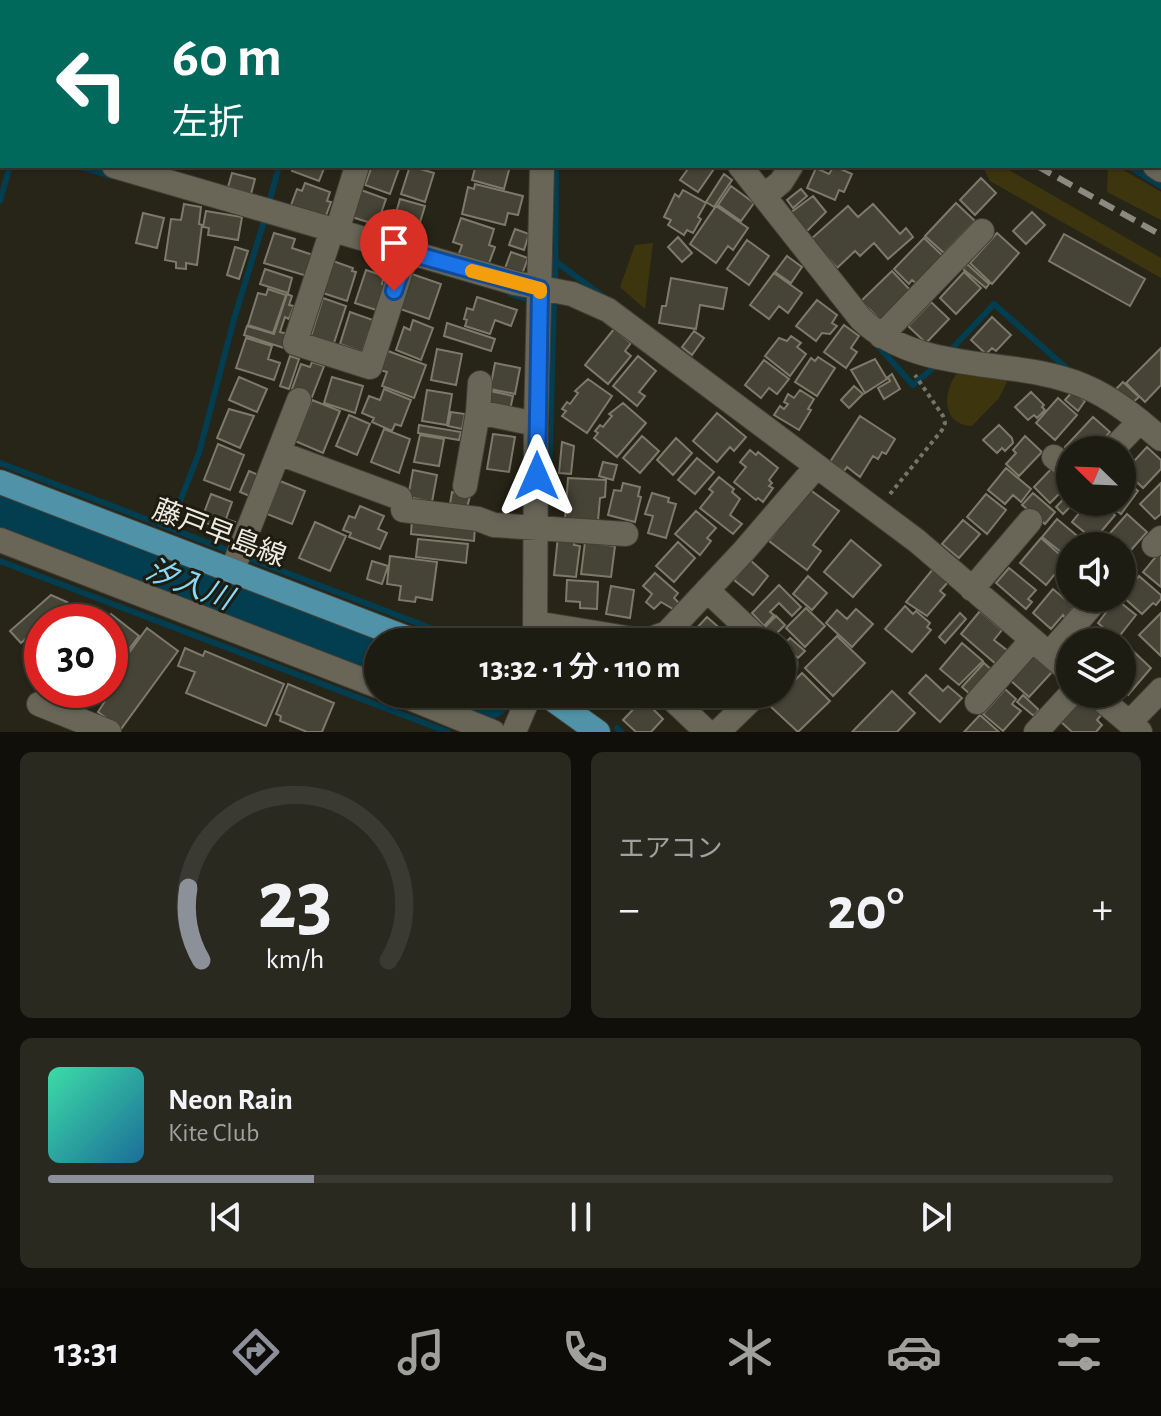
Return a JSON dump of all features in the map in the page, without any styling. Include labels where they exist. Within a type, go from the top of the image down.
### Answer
[{"type":"main road","name":"藤戸早島線","points":[[0,482],[236,560],[386,628]]},
{"type":"main road","points":[[565,708],[598,732]]},
{"type":"street","points":[[121,168],[266,210],[405,258],[586,298],[608,310],[816,467],[978,582],[1056,655]]},
{"type":"street","points":[[356,168],[295,343],[370,367],[405,258]]},
{"type":"street","points":[[535,628],[536,424],[550,291],[542,168]]},
{"type":"street","points":[[742,168],[861,319],[881,336],[940,357],[1041,374],[1084,386],[1140,421],[1161,439]]},
{"type":"street","points":[[764,196],[781,182],[790,168]]},
{"type":"street","points":[[881,336],[982,231]]},
{"type":"street","points":[[465,486],[480,383]]},
{"type":"street","points":[[236,560],[299,400]]},
{"type":"street","points":[[478,412],[536,424]]},
{"type":"street","points":[[1126,436],[1140,421]]},
{"type":"street","points":[[279,453],[401,504],[494,525],[626,534]]},
{"type":"street","points":[[672,628],[816,467]]},
{"type":"street","points":[[978,582],[1030,521]]},
{"type":"street","points":[[0,540],[364,681]]},
{"type":"street","points":[[707,590],[747,628]]},
{"type":"street","points":[[977,702],[1048,646],[1083,612]]},
{"type":"street","points":[[1116,708],[1135,721],[1161,690]]},
{"type":"street","points":[[49,708],[109,732]]},
{"type":"street","points":[[434,708],[493,732]]},
{"type":"street","points":[[514,732],[524,708]]},
{"type":"street","points":[[682,708],[707,732]]},
{"type":"street","points":[[718,732],[743,708]]},
{"type":"street","points":[[1036,732],[1058,708]]},
{"type":"path","points":[[886,504],[890,493],[945,423],[917,378]]},
{"type":"shaded area","points":[[983,168],[1005,168],[1161,258],[1161,278],[990,181]]},
{"type":"shaded area","points":[[1108,168],[1120,168],[1161,192],[1161,220],[1107,192]]},
{"type":"shaded area","points":[[653,243],[645,309],[620,287],[635,245]]},
{"type":"shaded area","points":[[958,372],[1004,376],[1007,382],[999,398],[972,426],[954,419],[947,405],[949,388]]},
{"type":"shaded area","points":[[0,522],[364,661],[364,674],[0,532]]},
{"type":"building","points":[[293,168],[324,168],[319,181],[292,171]]},
{"type":"building","points":[[371,168],[399,168],[390,194],[365,185]]},
{"type":"building","points":[[409,168],[434,173],[425,202],[401,194]]},
{"type":"building","points":[[475,168],[509,168],[504,189],[472,180]]},
{"type":"building","points":[[689,168],[715,168],[698,192],[680,180]]},
{"type":"building","points":[[816,168],[829,174],[833,168],[838,168],[852,174],[844,192],[839,190],[835,200],[807,188]]},
{"type":"building","points":[[232,173],[255,179],[251,194],[228,187]]},
{"type":"building","points":[[724,174],[732,180],[714,207],[706,202]]},
{"type":"building","points":[[981,178],[996,193],[975,215],[960,200]]},
{"type":"building","points":[[305,183],[330,192],[327,201],[331,202],[324,221],[290,208],[297,189],[302,191]]},
{"type":"building","points":[[475,184],[523,196],[518,215],[508,213],[505,225],[462,214],[468,187],[474,189]]},
{"type":"building","points":[[731,186],[754,203],[741,221],[718,205]]},
{"type":"building","points":[[801,189],[807,196],[793,208],[787,200]]},
{"type":"building","points":[[361,190],[386,199],[377,225],[352,217]]},
{"type":"building","points":[[683,190],[706,203],[693,233],[687,230],[684,235],[668,225],[671,220],[664,217],[675,194],[679,197]]},
{"type":"building","points":[[813,196],[826,212],[805,233],[790,213]]},
{"type":"building","points":[[400,199],[425,206],[417,232],[412,231],[410,236],[391,230]]},
{"type":"building","points":[[956,203],[975,221],[944,253],[925,236]]},
{"type":"building","points":[[184,204],[201,207],[199,224],[202,225],[197,265],[186,263],[186,269],[176,268],[176,262],[165,260],[171,219],[181,220]]},
{"type":"building","points":[[873,204],[900,234],[906,228],[913,237],[888,259],[874,243],[860,256],[855,251],[837,268],[811,239],[848,206],[858,217]]},
{"type":"building","points":[[716,206],[748,228],[733,250],[728,246],[716,263],[690,244]]},
{"type":"building","points":[[206,211],[242,217],[238,240],[208,235],[209,228],[203,227]]},
{"type":"building","points":[[1032,212],[1045,225],[1026,244],[1013,231]]},
{"type":"building","points":[[143,213],[164,218],[157,248],[136,243]]},
{"type":"building","points":[[461,218],[494,229],[489,245],[495,247],[488,266],[458,256],[462,245],[453,242]]},
{"type":"building","points":[[515,229],[529,234],[524,250],[509,245]]},
{"type":"building","points":[[274,233],[295,239],[292,248],[313,255],[307,276],[264,263]]},
{"type":"building","points":[[997,233],[1019,253],[992,284],[970,263]]},
{"type":"building","points":[[1064,234],[1145,279],[1130,306],[1049,261]]},
{"type":"building","points":[[678,237],[692,253],[682,262],[668,247]]},
{"type":"building","points":[[924,238],[946,259],[919,286],[912,280],[909,284],[894,269]]},
{"type":"building","points":[[747,240],[769,256],[749,285],[727,269]]},
{"type":"building","points":[[235,247],[248,251],[239,279],[227,275]]},
{"type":"building","points":[[511,252],[528,258],[521,277],[504,271]]},
{"type":"building","points":[[787,256],[802,267],[791,283],[775,272]]},
{"type":"building","points":[[333,261],[356,272],[347,301],[323,293]]},
{"type":"building","points":[[967,264],[989,284],[986,288],[963,269]]},
{"type":"building","points":[[265,269],[292,278],[288,293],[260,284]]},
{"type":"building","points":[[366,270],[384,276],[382,284],[387,286],[379,311],[355,303]]},
{"type":"building","points":[[892,271],[912,292],[882,322],[861,301]]},
{"type":"building","points":[[964,272],[981,288],[956,314],[940,298]]},
{"type":"building","points":[[774,273],[802,293],[788,313],[779,306],[769,319],[750,305]]},
{"type":"building","points":[[412,274],[441,284],[429,319],[400,309]]},
{"type":"building","points":[[671,278],[727,288],[723,309],[700,305],[696,329],[659,323]]},
{"type":"building","points":[[268,289],[286,295],[273,333],[248,325],[258,293],[266,295]]},
{"type":"building","points":[[287,294],[292,296],[289,305],[294,306],[289,319],[285,317],[280,332],[292,335],[287,349],[244,335],[247,326],[274,334]]},
{"type":"building","points":[[477,297],[517,310],[511,326],[495,320],[490,334],[465,326],[467,308],[473,310]]},
{"type":"building","points":[[323,298],[346,306],[334,343],[311,336]]},
{"type":"building","points":[[817,300],[837,315],[832,323],[837,326],[830,334],[822,333],[816,341],[796,326]]},
{"type":"building","points":[[931,302],[949,319],[926,343],[908,326]]},
{"type":"building","points":[[350,312],[373,320],[362,352],[340,344]]},
{"type":"building","points":[[992,317],[1011,335],[996,351],[992,348],[986,354],[971,340]]},
{"type":"building","points":[[413,320],[433,328],[421,360],[396,350],[404,327],[410,330]]},
{"type":"building","points":[[447,323],[495,339],[491,351],[444,336]]},
{"type":"building","points":[[844,325],[859,336],[851,348],[857,352],[846,368],[824,352]]},
{"type":"building","points":[[614,329],[631,343],[625,351],[631,356],[608,384],[585,365]]},
{"type":"building","points":[[694,331],[704,338],[692,355],[682,347]]},
{"type":"building","points":[[791,336],[801,343],[797,347],[806,354],[790,376],[765,356],[779,338],[787,341]]},
{"type":"building","points":[[246,338],[272,346],[268,359],[280,363],[274,380],[236,368]]},
{"type":"building","points":[[1161,348],[1161,385],[1145,402],[1126,383]]},
{"type":"building","points":[[437,349],[462,354],[456,385],[431,380]]},
{"type":"building","points":[[388,351],[426,365],[414,398],[382,386],[387,372],[380,370]]},
{"type":"building","points":[[290,356],[299,359],[289,389],[280,386]]},
{"type":"building","points":[[638,356],[656,371],[639,392],[645,396],[637,406],[613,386]]},
{"type":"building","points":[[818,357],[835,368],[817,396],[795,382],[811,358],[815,361]]},
{"type":"building","points":[[875,359],[887,379],[865,393],[851,370]]},
{"type":"building","points":[[764,360],[789,379],[777,394],[769,388],[761,398],[745,385]]},
{"type":"building","points":[[312,362],[324,366],[312,397],[292,389],[301,364],[310,367]]},
{"type":"building","points":[[495,363],[520,368],[515,394],[490,389]]},
{"type":"building","points":[[892,374],[900,389],[884,399],[878,388],[890,381],[888,377]]},
{"type":"building","points":[[239,377],[267,389],[257,412],[229,400]]},
{"type":"building","points":[[332,377],[363,386],[355,413],[324,403]]},
{"type":"building","points":[[588,379],[612,396],[587,433],[562,416],[566,411],[562,409],[567,402],[570,404],[578,393],[575,391]]},
{"type":"building","points":[[1123,382],[1139,397],[1131,404],[1116,389]]},
{"type":"building","points":[[854,386],[863,394],[849,408],[841,400]]},
{"type":"building","points":[[384,389],[411,400],[401,426],[395,424],[392,431],[372,422],[374,418],[362,413],[369,396],[380,400]]},
{"type":"building","points":[[427,390],[452,394],[447,425],[422,421]]},
{"type":"building","points":[[800,390],[814,399],[799,430],[774,415],[780,406],[784,409],[788,404],[784,402],[788,394],[794,398]]},
{"type":"building","points":[[490,391],[513,396],[510,410],[494,407],[488,400]]},
{"type":"building","points":[[1073,391],[1085,401],[1078,411],[1065,400]]},
{"type":"building","points":[[1031,392],[1045,410],[1037,418],[1034,415],[1028,420],[1015,407]]},
{"type":"building","points":[[1058,398],[1077,415],[1055,440],[1036,423]]},
{"type":"building","points":[[312,400],[340,411],[323,453],[295,441]]},
{"type":"building","points":[[623,403],[646,423],[617,457],[594,438],[598,433],[595,431],[612,416],[609,414]]},
{"type":"building","points":[[229,409],[254,416],[240,448],[217,438]]},
{"type":"building","points":[[451,412],[465,414],[462,429],[448,426]]},
{"type":"building","points":[[717,413],[746,437],[734,451],[730,447],[717,462],[693,441]]},
{"type":"building","points":[[349,415],[370,424],[357,455],[336,446]]},
{"type":"building","points":[[860,416],[895,439],[886,454],[882,452],[878,459],[873,456],[860,477],[847,467],[844,471],[830,462]]},
{"type":"building","points":[[1093,417],[1110,432],[1106,436],[1075,436]]},
{"type":"building","points":[[419,425],[461,432],[459,440],[418,433]]},
{"type":"building","points":[[999,425],[1013,443],[1005,451],[1002,448],[997,453],[983,440]]},
{"type":"building","points":[[384,429],[410,439],[399,473],[371,462]]},
{"type":"building","points":[[493,434],[515,437],[509,472],[487,469]]},
{"type":"building","points":[[420,435],[444,439],[439,466],[414,462]]},
{"type":"building","points":[[642,436],[659,451],[640,473],[623,458]]},
{"type":"building","points":[[1025,436],[1042,452],[1019,476],[1006,464]]},
{"type":"building","points":[[676,438],[692,453],[673,475],[657,460]]},
{"type":"building","points":[[562,442],[574,446],[571,474],[559,473]]},
{"type":"building","points":[[218,444],[244,455],[230,490],[204,480]]},
{"type":"building","points":[[1147,447],[1161,460],[1161,469],[1143,488],[1136,481],[1136,459]]},
{"type":"building","points":[[750,450],[756,455],[758,452],[778,468],[769,480],[772,483],[769,486],[773,488],[763,502],[734,482],[746,467],[740,462]]},
{"type":"building","points":[[697,458],[714,472],[695,494],[678,480]]},
{"type":"building","points":[[603,462],[617,465],[613,480],[599,476]]},
{"type":"building","points":[[1054,466],[1056,497],[1050,503],[1034,487]]},
{"type":"building","points":[[1006,468],[1031,489],[1021,502],[1013,495],[1005,504],[988,490]]},
{"type":"building","points":[[413,470],[437,475],[432,502],[408,497]]},
{"type":"building","points":[[249,471],[263,477],[254,498],[240,492]]},
{"type":"building","points":[[719,477],[734,489],[732,492],[740,499],[730,515],[742,524],[733,534],[700,508],[713,492],[709,489]]},
{"type":"building","points":[[568,478],[606,480],[605,497],[600,498],[598,521],[565,519]]},
{"type":"building","points":[[280,481],[305,491],[292,524],[267,514]]},
{"type":"building","points":[[623,483],[640,487],[638,496],[641,497],[635,522],[608,515],[614,490],[621,491]]},
{"type":"building","points":[[1161,483],[1161,514],[1155,519],[1140,504]]},
{"type":"building","points":[[809,489],[839,511],[813,545],[821,551],[807,570],[769,541]]},
{"type":"building","points":[[452,492],[470,496],[467,508],[450,504]]},
{"type":"building","points":[[652,493],[669,498],[668,502],[676,504],[666,538],[648,533],[653,516],[645,514]]},
{"type":"building","points":[[1033,493],[1055,512],[1045,524],[1022,505]]},
{"type":"building","points":[[211,494],[232,502],[226,519],[235,522],[231,533],[201,521]]},
{"type":"building","points":[[986,494],[1006,510],[987,534],[967,517]]},
{"type":"building","points":[[360,506],[384,516],[378,529],[387,533],[380,549],[349,537],[351,533],[343,530],[349,516],[355,518]]},
{"type":"building","points":[[696,511],[716,528],[707,538],[711,541],[700,555],[675,534]]},
{"type":"building","points":[[1077,516],[1114,516],[1101,532],[1084,532],[1072,522]]},
{"type":"building","points":[[1125,516],[1129,516],[1147,532],[1136,544],[1136,532],[1111,532]]},
{"type":"building","points":[[412,519],[475,527],[474,541],[411,534]]},
{"type":"building","points":[[1057,519],[1073,532],[1056,532],[1056,548],[1042,537]]},
{"type":"building","points":[[963,520],[980,534],[959,558],[942,544]]},
{"type":"building","points":[[315,522],[346,536],[330,571],[299,558]]},
{"type":"building","points":[[558,536],[575,538],[574,545],[580,546],[576,577],[554,575]]},
{"type":"building","points":[[1041,538],[1056,551],[1056,572],[1046,585],[1020,563]]},
{"type":"building","points":[[418,539],[468,544],[466,563],[416,557]]},
{"type":"building","points":[[851,540],[881,565],[853,597],[824,572]]},
{"type":"building","points":[[585,542],[615,546],[611,577],[581,574]]},
{"type":"building","points":[[678,542],[695,558],[674,582],[656,566]]},
{"type":"building","points":[[1158,554],[1161,556],[1161,587],[1143,572]]},
{"type":"building","points":[[390,556],[437,562],[432,600],[416,597],[415,602],[399,600],[401,586],[387,584]]},
{"type":"building","points":[[750,560],[768,576],[753,595],[734,580]]},
{"type":"building","points":[[372,561],[388,566],[382,584],[367,579]]},
{"type":"building","points":[[1009,568],[1036,590],[1028,599],[1032,602],[1026,609],[996,583]]},
{"type":"building","points":[[933,569],[948,582],[940,591],[945,595],[927,616],[906,602]]},
{"type":"building","points":[[655,573],[678,593],[674,598],[679,603],[673,609],[661,602],[654,609],[646,602],[652,594],[643,586]]},
{"type":"building","points":[[808,576],[827,593],[812,610],[793,594]]},
{"type":"building","points":[[1139,576],[1161,595],[1156,605],[1153,603],[1142,614],[1136,609],[1136,580]]},
{"type":"building","points":[[567,580],[598,582],[597,609],[580,608],[580,602],[566,601]]},
{"type":"building","points":[[779,585],[801,607],[792,616],[779,603],[770,612],[774,615],[764,626],[752,613]]},
{"type":"building","points":[[611,586],[634,590],[630,618],[606,614]]},
{"type":"building","points":[[1053,589],[1056,592],[1056,612],[1070,612],[1051,629],[1033,613]]},
{"type":"building","points":[[51,595],[67,602],[65,604],[41,604]]},
{"type":"building","points":[[905,606],[930,623],[927,627],[931,630],[912,652],[885,629]]},
{"type":"building","points":[[806,608],[825,626],[805,647],[796,638],[796,628],[786,628]]},
{"type":"building","points":[[856,609],[873,624],[852,647],[826,623],[837,610],[847,619]]},
{"type":"building","points":[[980,611],[1002,630],[994,640],[1008,651],[997,665],[961,634]]},
{"type":"building","points":[[1106,612],[1132,612],[1136,615],[1126,628],[1104,628],[1098,623]]},
{"type":"building","points":[[960,613],[966,619],[945,643],[939,637]]},
{"type":"building","points":[[1161,613],[1161,656],[1139,635]]},
{"type":"building","points":[[776,616],[785,625],[782,628],[765,627]]},
{"type":"building","points":[[707,617],[720,628],[697,628]]},
{"type":"building","points":[[24,619],[24,640],[21,643],[10,631]]},
{"type":"building","points":[[128,627],[139,636],[128,650]]},
{"type":"building","points":[[147,628],[178,651],[121,729],[98,712],[101,708],[128,708],[128,654]]},
{"type":"building","points":[[837,636],[865,663],[833,696],[805,668]]},
{"type":"building","points":[[796,643],[805,651],[798,658],[796,656]]},
{"type":"building","points":[[962,643],[983,661],[959,685],[940,669]]},
{"type":"building","points":[[185,648],[203,656],[205,651],[284,684],[266,726],[186,693],[195,672],[178,666]]},
{"type":"building","points":[[1136,654],[1151,668],[1136,686]]},
{"type":"building","points":[[1032,655],[1052,672],[1029,697],[1010,680]]},
{"type":"building","points":[[984,663],[993,671],[971,695],[962,687]]},
{"type":"building","points":[[802,673],[830,701],[798,732],[772,708],[796,708],[796,679]]},
{"type":"building","points":[[926,675],[943,691],[948,686],[962,698],[940,722],[909,693]]},
{"type":"building","points":[[288,684],[334,703],[322,732],[307,732],[280,721],[281,716],[276,714]]},
{"type":"building","points":[[1005,689],[1016,699],[1012,704],[1021,711],[1003,731],[983,714]]},
{"type":"building","points":[[892,691],[915,713],[897,732],[852,732]]},
{"type":"building","points":[[1023,695],[1039,710],[1034,716],[1017,702]]},
{"type":"building","points":[[634,708],[652,708],[663,719],[651,732],[636,732],[623,720]]},
{"type":"building","points":[[1072,708],[1097,708],[1103,713],[1097,720],[1102,725],[1096,732],[1072,732],[1060,721]]},
{"type":"building","points":[[980,715],[999,732],[964,732]]},
{"type":"waterway","points":[[0,201],[9,168]]},
{"type":"waterway","points":[[84,168],[112,176]]},
{"type":"waterway","points":[[268,207],[278,168]]},
{"type":"waterway","points":[[555,286],[556,168]]},
{"type":"waterway","points":[[1131,168],[1161,186]]},
{"type":"waterway","points":[[170,527],[199,453],[234,319],[265,218]]},
{"type":"waterway","points":[[555,261],[604,297]]},
{"type":"waterway","points":[[510,294],[530,300]]},
{"type":"waterway","points":[[549,483],[554,298]]},
{"type":"waterway","points":[[950,351],[994,304],[1072,373]]},
{"type":"waterway","points":[[879,347],[913,385],[940,362]]},
{"type":"waterway","points":[[0,463],[232,552]]},
{"type":"waterway","name":"汐入川","points":[[0,513],[364,652]]},
{"type":"waterway","points":[[243,556],[430,628]]},
{"type":"waterway","points":[[0,561],[448,732]]},
{"type":"waterway","points":[[617,728],[621,732]]},
{"type":"railway","points":[[1041,168],[1161,235]]},
{"type":"slow traffic","points":[[472,271],[540,289],[540,292]]},
{"type":"route","points":[[394,291],[407,252],[540,289],[537,476]]}]
